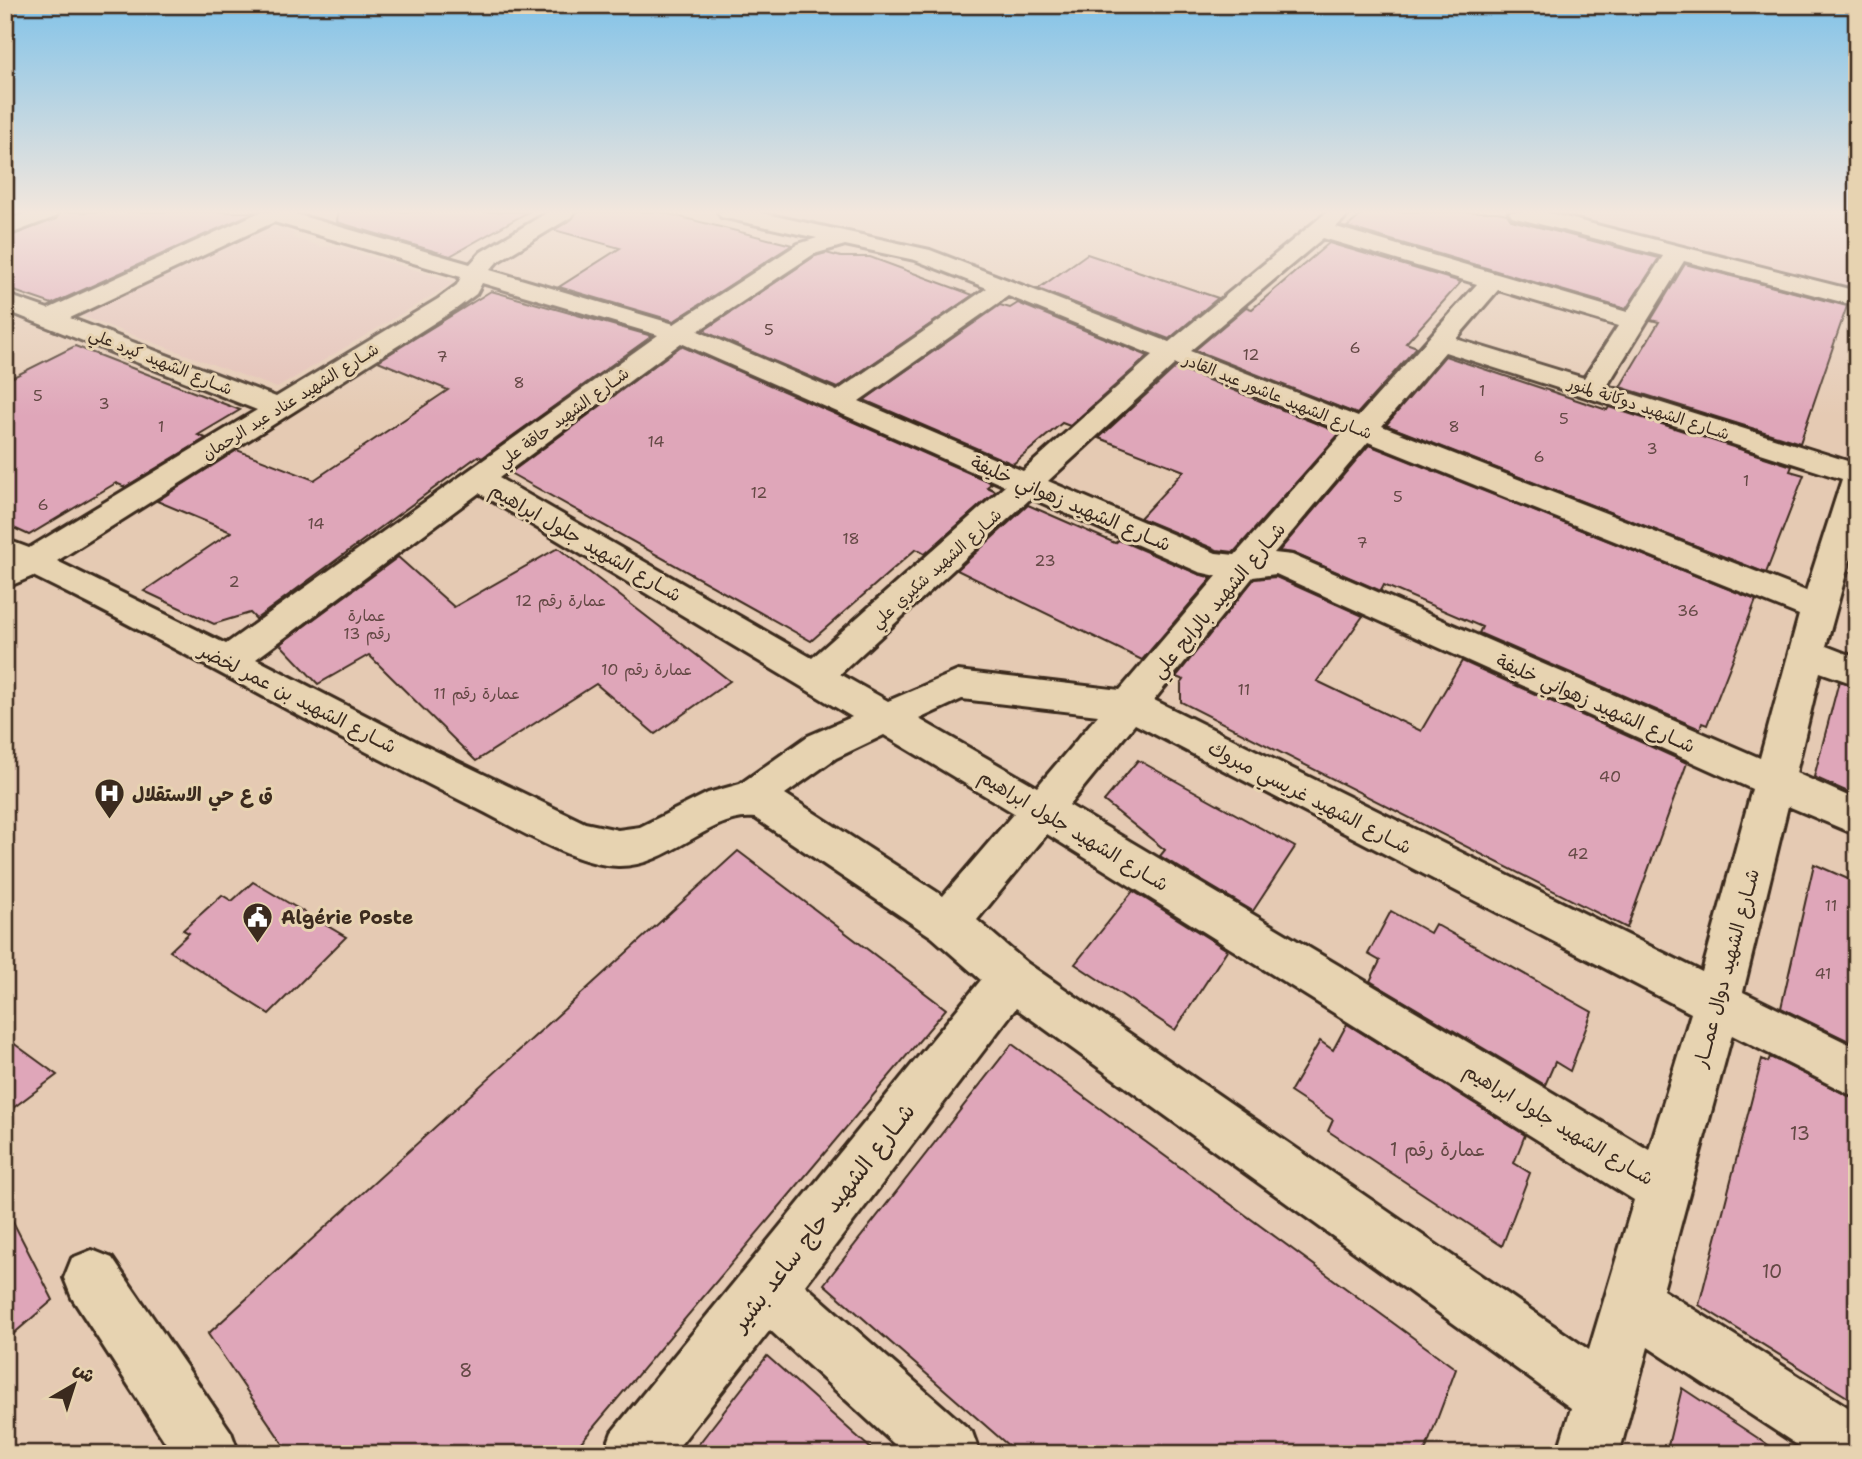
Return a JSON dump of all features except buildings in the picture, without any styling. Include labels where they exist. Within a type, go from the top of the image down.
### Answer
[{"type":"street","points":[[51,317],[130,280]]},
{"type":"street","name":"شــارع الشهيد عناد عبد الرحمان","points":[[14,564],[278,408],[447,304],[467,289],[471,280]]},
{"type":"street","name":"شــارع الشهيد زهواني خليفة","points":[[499,280],[678,333],[1210,564],[1243,567],[1280,563],[1857,818]]},
{"type":"street","name":"شــارع الشهيد حاقة علي","points":[[228,661],[678,333],[759,280]]},
{"type":"street","name":"شــارع الشهيد عاشور عبد القادر","points":[[987,280],[1140,338],[1171,354],[1818,610]]},
{"type":"street","name":"شــارع الشهيد شكيري علي","points":[[816,675],[1171,354],[1258,280]]},
{"type":"street","points":[[1590,390],[1660,280]]},
{"type":"street","points":[[1783,280],[1857,299]]},
{"type":"street","points":[[1493,281],[1633,322]]},
{"type":"street","name":"شــارع الشهيد بالرابح علي","points":[[948,923],[1243,567],[1493,281]]},
{"type":"street","points":[[839,402],[1005,287]]},
{"type":"street","name":"شــارع الشهيد كيرد علي","points":[[10,306],[51,317],[278,408]]},
{"type":"street","name":"شــارع الشهيد دوكانة لمنور","points":[[1440,342],[1857,474]]},
{"type":"street","name":"شــارع الشهيد جلول ابراهيم","points":[[478,479],[1041,809],[1665,1189]]},
{"type":"street","name":"شــارع الشهيد دوال عمـــار","points":[[1588,1454],[1717,1004],[1818,610],[1846,560],[1857,480]]},
{"type":"street","name":"شــارع الشهيد بن عمر لخضر","points":[[14,564],[228,661],[462,784],[592,844],[632,849],[668,835],[723,803],[751,799]]},
{"type":"street","points":[[1807,653],[1857,672]]},
{"type":"street","name":"شــارع الشهيد غريسي مبروك","points":[[751,799],[822,747],[958,685],[1130,705],[1857,1074]]},
{"type":"street","points":[[751,799],[764,802],[948,923],[1011,978],[1605,1396]]},
{"type":"street","name":"شــارع الشهيد حاج ساعد بشير","points":[[634,1454],[1011,978]]},
{"type":"street","points":[[92,1278],[209,1454]]},
{"type":"street","points":[[767,1289],[950,1454]]},
{"type":"street","points":[[1633,1304],[1857,1448]]},
{"type":"shaded area","points":[[152,280],[455,282],[277,388],[79,315]]},
{"type":"shaded area","points":[[1814,280],[1856,280],[1852,290]]},
{"type":"place","name":"ق ع حي الاستقلال","points":[[109,821]]},
{"type":"place","name":"Algérie Poste","points":[[258,944]]}]
